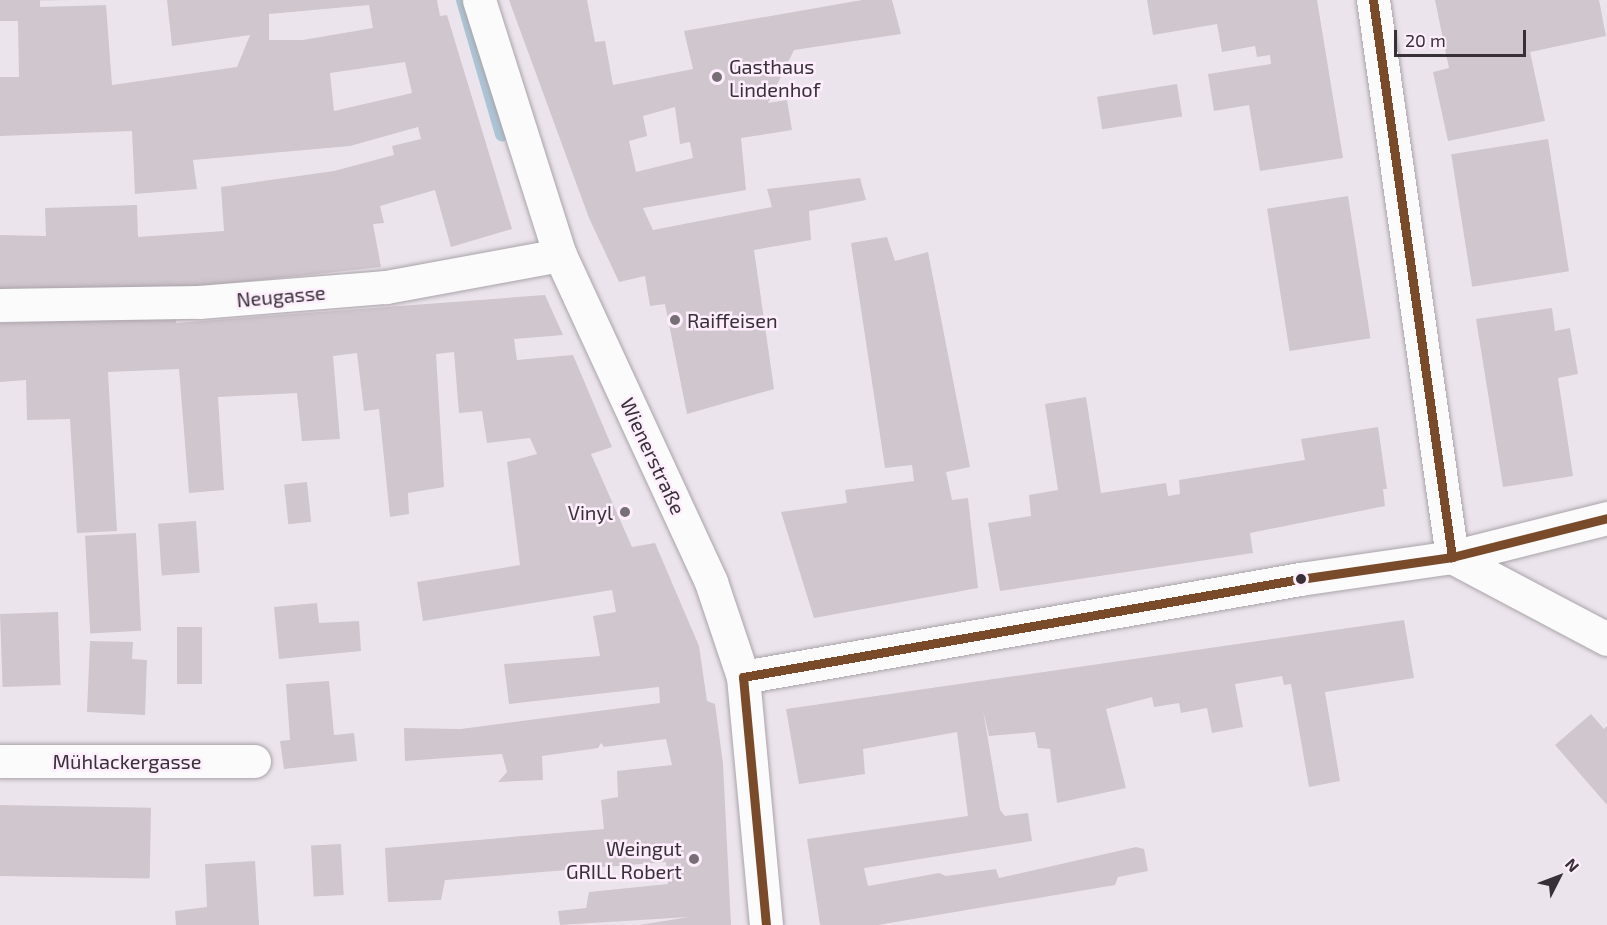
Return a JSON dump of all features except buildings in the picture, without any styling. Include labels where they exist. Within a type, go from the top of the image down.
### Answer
[{"type":"street","name":"Wienerstraße","points":[[479,0],[560,255],[711,582],[743,677],[766,925]]},
{"type":"street","points":[[1373,0],[1452,557]]},
{"type":"street","name":"Neugasse","points":[[0,305],[199,302],[386,287],[560,255]]},
{"type":"street","points":[[743,677],[1300,579],[1452,557],[1607,518]]},
{"type":"street","points":[[1452,557],[1607,639]]},
{"type":"street","name":"Mühlackergasse","points":[[0,761],[254,761]]},
{"type":"waterway","points":[[463,0],[502,134]]},
{"type":"transit line","points":[[1373,0],[1452,557]]},
{"type":"transit line","points":[[743,677],[1300,579],[1452,557],[1607,518]]},
{"type":"transit line","points":[[743,677],[766,925]]},
{"type":"place","name":"Gasthaus Lindenhof","points":[[717,77]]},
{"type":"place","name":"Raiffeisen","points":[[675,320]]},
{"type":"place","name":"Vinyl","points":[[625,512]]},
{"type":"place","name":"Weingut GRILL Robert","points":[[694,859]]}]
